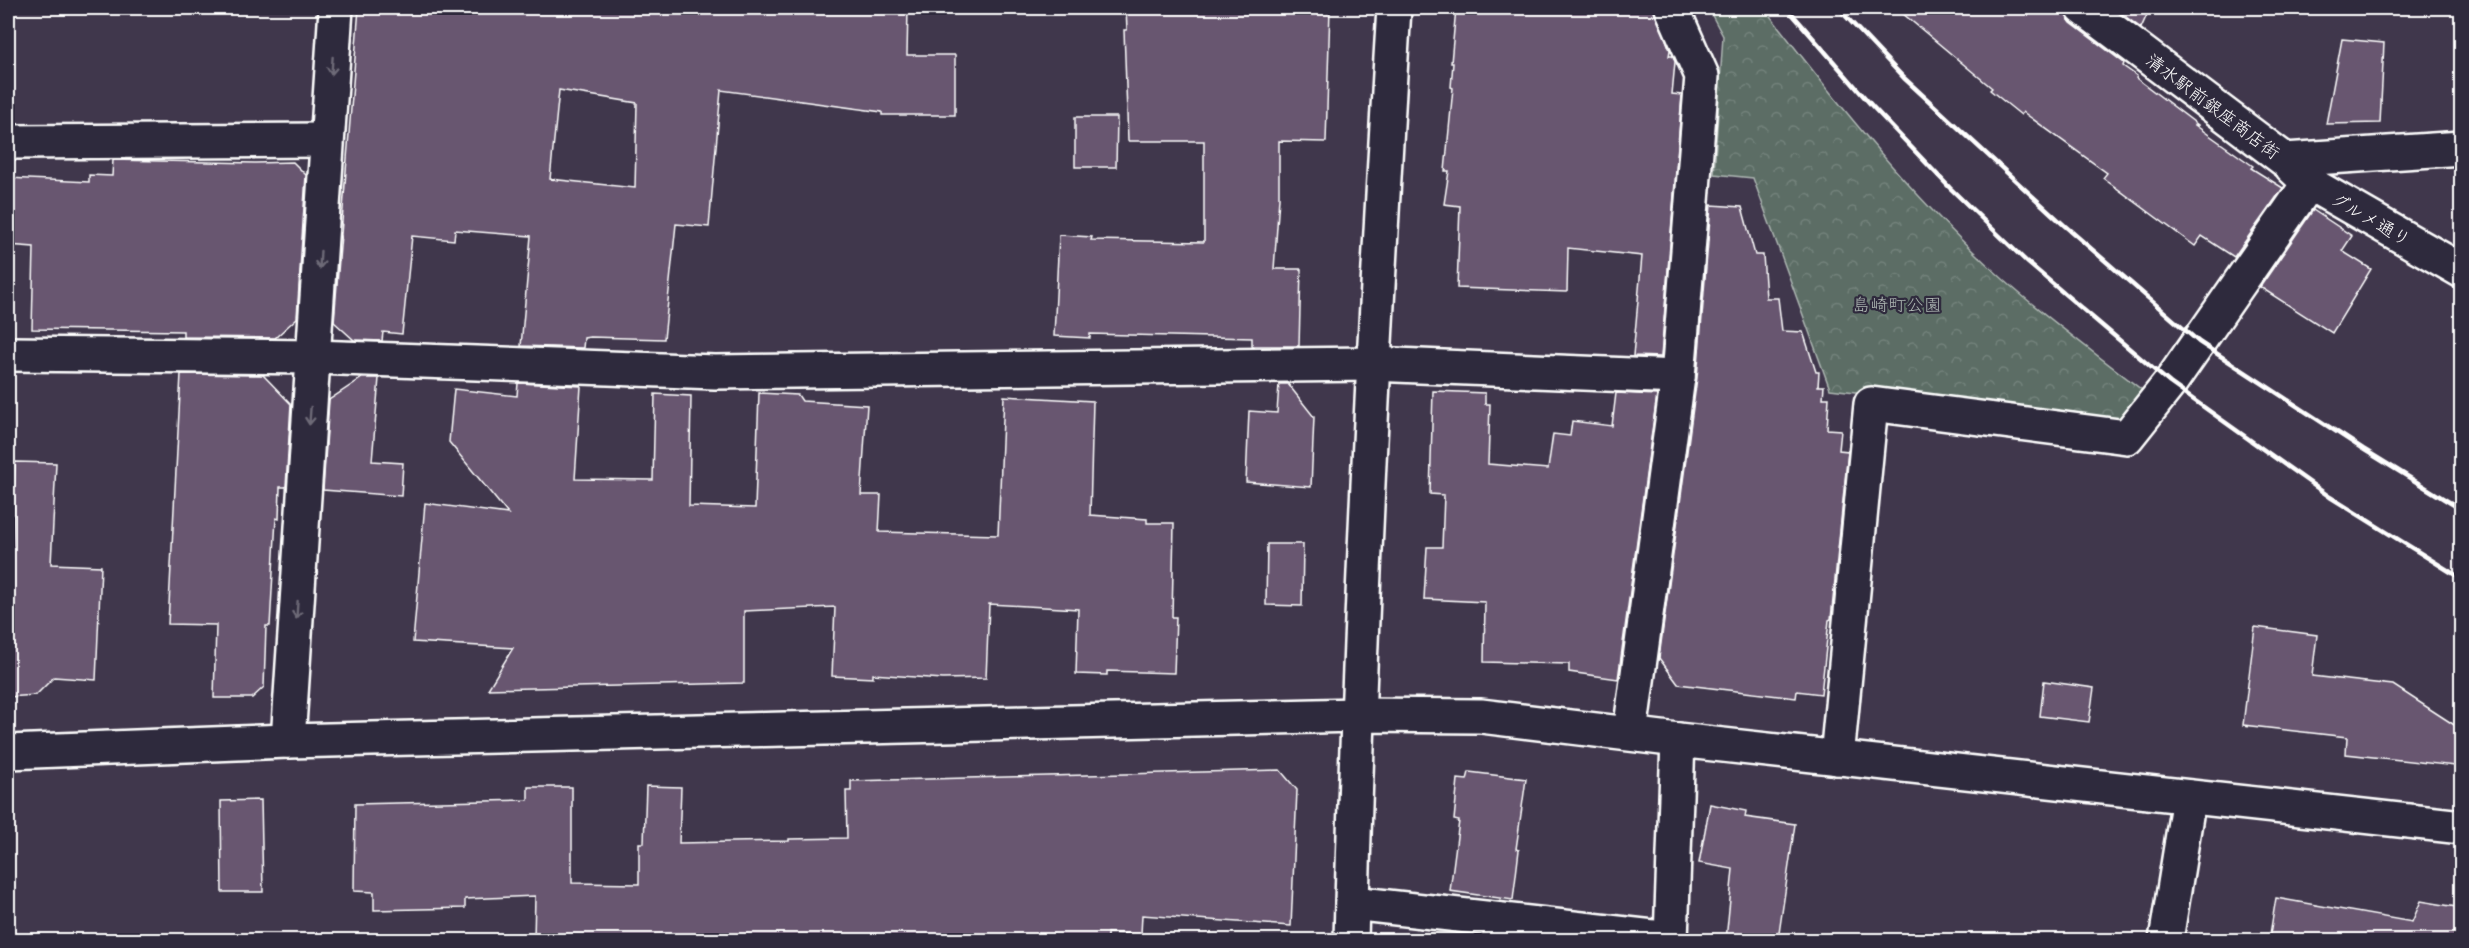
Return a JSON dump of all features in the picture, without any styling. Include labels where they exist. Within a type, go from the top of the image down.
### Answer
[{"type":"street","points":[[288,741],[336,8]]},
{"type":"street","points":[[1351,940],[1357,715],[1372,364],[1394,8]]},
{"type":"street","points":[[1630,733],[1678,377],[1702,76],[1672,8]]},
{"type":"street","name":"清水駅前銀座商店街","points":[[2085,9],[2285,160],[2462,148]]},
{"type":"street","points":[[8,142],[326,140]]},
{"type":"street","name":"グルメ通り","points":[[2285,160],[2308,183],[2462,271]]},
{"type":"street","points":[[1837,758],[1871,404],[2127,437],[2175,375],[2308,183]]},
{"type":"street","points":[[8,354],[314,357],[715,372],[1372,364],[1678,377]]},
{"type":"street","points":[[8,752],[288,741],[1357,715],[1481,716],[2462,827]]},
{"type":"street","points":[[1352,903],[1671,940],[1678,740]]},
{"type":"street","points":[[2166,940],[2189,797]]},
{"type":"green space","name":"島崎町公園","points":[[1708,8],[1764,8],[1877,149],[1938,217],[2004,280],[2142,390],[2124,423],[1830,389],[1753,178],[1714,174],[1723,36]]},
{"type":"building","points":[[359,8],[908,8],[907,55],[955,55],[955,115],[882,115],[882,112],[721,90],[709,227],[676,224],[664,339],[590,337],[584,338],[583,348],[521,346],[531,236],[455,230],[454,240],[412,236],[402,334],[383,332],[382,341],[354,340],[334,322]],"holes":[[[559,90],[637,103],[635,188],[550,179]]]},
{"type":"building","points":[[1126,8],[1330,8],[1326,142],[1279,141],[1279,198],[1274,269],[1301,269],[1299,346],[1252,346],[1252,338],[1090,334],[1090,338],[1054,336],[1059,235],[1092,237],[1091,240],[1204,242],[1204,141],[1128,141],[1124,30],[1127,30]]},
{"type":"building","points":[[1456,8],[1654,8],[1670,50],[1669,56],[1673,56],[1675,62],[1672,94],[1682,95],[1661,357],[1633,356],[1642,256],[1568,248],[1567,292],[1457,288],[1460,206],[1444,204],[1449,171],[1445,171],[1453,88],[1451,87],[1453,63],[1451,63]]},
{"type":"building","points":[[1896,8],[2065,8],[2066,16],[2071,23],[2124,63],[2123,66],[2137,76],[2136,78],[2198,125],[2195,125],[2253,166],[2251,168],[2283,188],[2234,257],[2202,236],[2195,246],[2103,178],[2107,173],[2023,112],[2021,115]]},
{"type":"building","points":[[2114,8],[2150,8],[2141,28]]},
{"type":"building","points":[[2342,39],[2384,43],[2380,123],[2326,124]]},
{"type":"building","points":[[1075,117],[1117,117],[1116,167],[1075,167]]},
{"type":"building","points":[[113,160],[293,162],[306,175],[297,318],[275,338],[183,337],[183,331],[32,329],[34,247],[8,245],[8,178],[89,182],[89,175],[112,176]]},
{"type":"building","points":[[1711,205],[1742,207],[1755,255],[1763,255],[1766,298],[1778,298],[1782,331],[1803,332],[1816,372],[1819,372],[1818,386],[1824,386],[1823,398],[1829,398],[1827,429],[1841,430],[1839,450],[1848,451],[1821,694],[1797,691],[1796,698],[1678,684],[1659,658],[1697,378]]},
{"type":"building","points":[[2313,210],[2352,236],[2342,251],[2371,269],[2332,333],[2260,287]]},
{"type":"building","points":[[181,374],[263,375],[291,404],[286,487],[280,487],[279,519],[276,518],[270,626],[266,626],[264,687],[252,698],[214,698],[216,625],[168,624]]},
{"type":"building","points":[[362,378],[379,378],[372,461],[403,463],[401,496],[323,490],[329,400]]},
{"type":"building","points":[[518,383],[581,386],[575,479],[653,480],[655,394],[691,396],[689,506],[755,508],[759,393],[798,395],[802,401],[867,405],[861,495],[881,495],[879,532],[998,535],[1004,396],[1093,401],[1090,515],[1147,519],[1147,523],[1174,523],[1172,617],[1176,617],[1174,673],[1107,671],[1107,675],[1076,674],[1078,609],[989,604],[986,678],[943,679],[873,674],[873,678],[832,676],[835,607],[744,611],[744,683],[488,689],[513,648],[413,642],[425,503],[508,514],[449,442],[454,389],[517,396]]},
{"type":"building","points":[[1279,384],[1288,384],[1314,417],[1311,487],[1246,482],[1249,411],[1277,413]]},
{"type":"building","points":[[1433,391],[1485,393],[1485,404],[1490,404],[1488,464],[1548,469],[1553,434],[1570,436],[1572,421],[1612,426],[1616,393],[1657,395],[1618,679],[1569,672],[1569,664],[1484,662],[1485,602],[1424,599],[1427,547],[1442,547],[1444,495],[1430,494]]},
{"type":"building","points":[[15,462],[56,463],[51,564],[101,566],[96,680],[54,677],[36,695],[8,697]]},
{"type":"building","points":[[1267,544],[1303,544],[1302,606],[1266,605]]},
{"type":"building","points":[[2255,627],[2317,635],[2312,676],[2393,685],[2459,728],[2455,766],[2346,754],[2347,737],[2243,725]]},
{"type":"building","points":[[2044,681],[2094,688],[2089,722],[2040,716]]},
{"type":"building","points":[[1280,770],[1297,790],[1291,926],[1142,915],[1141,934],[1107,933],[1107,940],[534,940],[535,896],[465,899],[465,908],[374,910],[374,892],[354,891],[355,804],[528,800],[528,787],[572,787],[572,883],[639,884],[639,843],[644,843],[646,786],[681,787],[679,843],[789,841],[789,839],[847,838],[846,791],[851,791],[851,781]]},
{"type":"building","points":[[1469,772],[1526,779],[1516,849],[1519,850],[1513,900],[1450,891],[1459,821],[1454,820],[1458,779],[1467,780]]},
{"type":"building","points":[[261,800],[263,892],[222,892],[221,801]]},
{"type":"building","points":[[1710,804],[1746,811],[1745,817],[1795,824],[1778,940],[1726,940],[1733,869],[1699,863]]},
{"type":"building","points":[[2276,898],[2412,922],[2421,901],[2462,908],[2462,940],[2269,940]]},
{"type":"railway","points":[[1787,8],[1873,107],[1950,188],[2027,262],[2170,383],[2330,497],[2462,579]]},
{"type":"railway","points":[[1838,8],[1904,78],[2065,226],[2199,342],[2363,449],[2462,510]]}]
